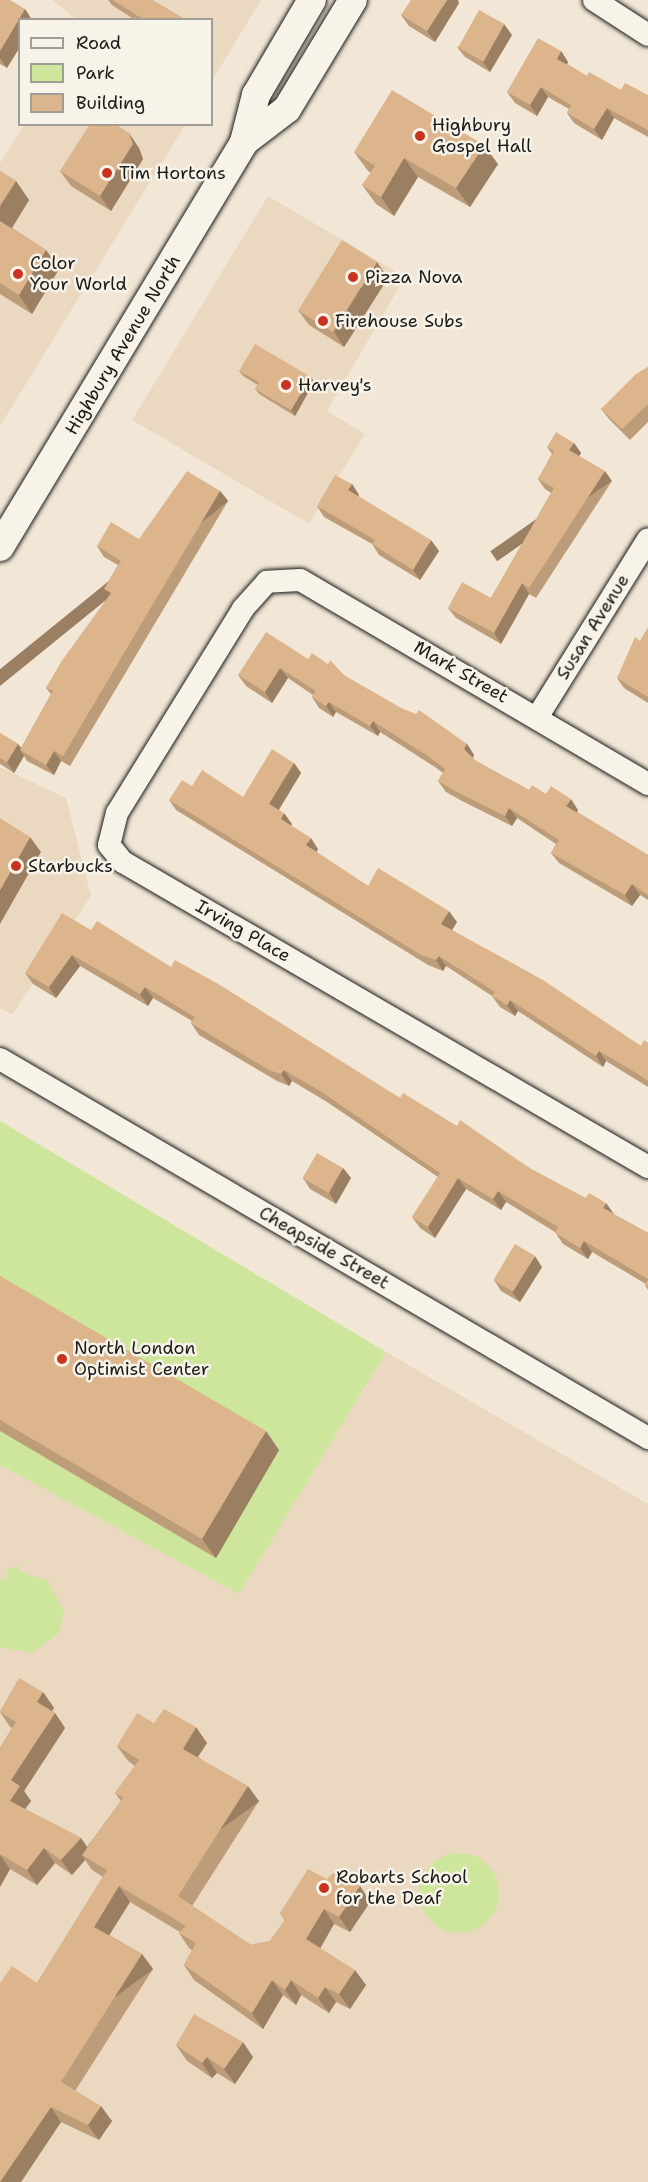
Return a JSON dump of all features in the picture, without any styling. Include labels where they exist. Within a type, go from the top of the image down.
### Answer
[{"type":"main road","name":"Highbury Avenue North","points":[[0,547],[244,142],[256,95],[312,0]]},
{"type":"main road","name":"Highbury Avenue North","points":[[244,142],[287,109],[352,0]]},
{"type":"street","points":[[607,3],[648,35]]},
{"type":"street","name":"Susan Avenue","points":[[538,716],[648,539]]},
{"type":"street","name":"Mark Street","points":[[267,582],[300,580],[538,716],[648,784]]},
{"type":"street","name":"Irving Place","points":[[267,582],[243,609],[117,813],[109,845],[123,862],[648,1167]]},
{"type":"street","name":"Cheapside Street","points":[[0,1059],[648,1438]]},
{"type":"shaded area","points":[[52,0],[261,0],[213,79],[213,18],[75,18]]},
{"type":"shaded area","points":[[23,126],[184,126],[0,426],[0,163]]},
{"type":"shaded area","points":[[268,196],[405,277],[327,411],[365,434],[309,524],[132,420]]},
{"type":"shaded area","points":[[0,767],[66,798],[91,896],[12,1015],[0,1008]]},
{"type":"shaded area","name":"Robarts School for the Deaf","points":[[386,1352],[648,1504],[648,2182],[0,2182],[0,1465],[239,1594]]},
{"type":"green space","points":[[0,1121],[386,1352],[239,1594],[0,1465]]},
{"type":"green space","points":[[19,1566],[21,1572],[48,1581],[64,1611],[59,1633],[32,1653],[0,1647],[0,1581],[8,1576],[6,1570]]},
{"type":"green space","points":[[451,1853],[467,1853],[481,1859],[493,1871],[499,1885],[499,1901],[493,1915],[481,1927],[467,1933],[451,1933],[437,1927],[425,1915],[419,1901],[419,1885],[425,1871],[437,1859]]},
{"type":"building","points":[[0,0],[10,0],[25,9],[0,51]]},
{"type":"building","points":[[113,0],[152,0],[183,18],[141,18]]},
{"type":"building","points":[[411,0],[447,0],[427,31],[401,15]]},
{"type":"building","points":[[479,10],[504,24],[484,62],[458,48]]},
{"type":"building","points":[[538,38],[561,51],[557,59],[587,76],[589,72],[621,90],[625,83],[648,95],[648,130],[607,108],[594,129],[567,113],[571,105],[541,87],[530,105],[507,92]]},
{"type":"building","name":"Highbury Gospel Hall","points":[[392,90],[484,145],[456,188],[404,158],[381,197],[362,185],[375,166],[354,152]]},
{"type":"building","points":[[89,126],[118,126],[129,133],[133,144],[100,196],[60,171]]},
{"type":"building","points":[[0,171],[16,181],[0,206]]},
{"type":"building","points":[[0,221],[46,250],[19,295],[0,283]]},
{"type":"building","points":[[342,240],[377,262],[333,332],[298,310]]},
{"type":"building","name":"Harvey's","points":[[255,344],[311,377],[291,410],[255,389],[259,382],[239,371]]},
{"type":"building","points":[[648,367],[648,404],[622,429],[601,409],[636,374]]},
{"type":"building","points":[[556,432],[574,443],[569,450],[605,471],[529,588],[522,583],[494,633],[448,608],[462,582],[491,598],[554,488],[538,479],[554,451],[547,447]]},
{"type":"building","points":[[187,471],[220,491],[63,756],[54,751],[46,765],[20,750],[53,691],[46,688],[61,662],[111,593],[104,589],[121,561],[97,546],[111,522],[139,539]]},
{"type":"building","points":[[335,475],[352,484],[348,490],[431,540],[413,570],[372,544],[375,540],[317,506]]},
{"type":"building","points":[[648,628],[648,697],[617,678],[635,637],[640,641]]},
{"type":"building","points":[[266,632],[308,659],[312,653],[328,664],[330,660],[345,676],[399,707],[416,714],[419,710],[467,744],[464,749],[476,761],[529,790],[532,785],[546,794],[551,786],[571,799],[566,806],[648,855],[648,895],[632,884],[625,895],[551,853],[559,840],[509,808],[505,816],[438,781],[445,769],[428,756],[373,721],[370,726],[329,702],[326,706],[312,697],[316,691],[280,668],[265,692],[238,675]]},
{"type":"building","points":[[0,733],[18,744],[7,762],[0,758]]},
{"type":"building","points":[[272,749],[294,763],[269,804],[284,813],[281,819],[311,838],[306,845],[368,886],[378,868],[449,911],[441,924],[543,980],[641,1046],[644,1040],[648,1043],[648,1081],[599,1051],[596,1056],[510,1000],[507,1005],[492,996],[495,992],[439,956],[436,960],[421,955],[169,800],[182,780],[192,786],[202,770],[243,797]]},
{"type":"building","points":[[0,818],[30,837],[0,890]]},
{"type":"building","points":[[62,913],[91,930],[97,921],[171,967],[175,960],[220,985],[400,1098],[403,1093],[457,1126],[460,1120],[531,1169],[586,1198],[589,1193],[606,1203],[603,1208],[648,1233],[648,1279],[584,1241],[580,1248],[555,1233],[558,1227],[498,1191],[493,1199],[458,1178],[428,1227],[412,1217],[440,1173],[320,1091],[284,1070],[281,1074],[269,1070],[191,1023],[195,1017],[145,987],[140,994],[72,955],[49,987],[25,973]]},
{"type":"building","points":[[317,1153],[343,1168],[328,1193],[302,1178]]},
{"type":"building","points":[[515,1244],[535,1256],[513,1292],[493,1280]]},
{"type":"building","name":"North London Optimist Center","points":[[0,1276],[266,1431],[202,1539],[0,1420]]},
{"type":"building","points":[[19,1678],[43,1692],[37,1702],[55,1713],[11,1780],[20,1786],[10,1801],[81,1838],[61,1860],[44,1848],[27,1870],[0,1854],[0,1748],[16,1722],[0,1711]]},
{"type":"building","points":[[164,1709],[196,1727],[183,1749],[248,1786],[178,1896],[251,1945],[270,1941],[286,1919],[280,1913],[308,1869],[327,1879],[333,1873],[360,1886],[339,1917],[324,1909],[306,1939],[355,1970],[339,1994],[325,1987],[318,1998],[291,1980],[285,1990],[272,1980],[252,2013],[184,1965],[196,1943],[179,1933],[186,1926],[119,1886],[94,1927],[142,1954],[61,2082],[101,2106],[88,2125],[51,2107],[0,2182],[0,1983],[12,1966],[37,1983],[107,1870],[82,1855],[123,1798],[115,1793],[139,1760],[117,1746],[137,1713],[154,1723]]},
{"type":"building","points":[[194,2014],[243,2042],[224,2069],[207,2057],[202,2063],[176,2045]]},
{"type":"place","name":"Highbury Gospel Hall","points":[[420,136]]},
{"type":"place","name":"Tim Hortons","points":[[107,173]]},
{"type":"place","name":"Color Your World","points":[[18,274]]},
{"type":"place","name":"Pizza Nova","points":[[353,277]]},
{"type":"place","name":"Firehouse Subs","points":[[323,321]]},
{"type":"place","name":"Harvey's","points":[[286,385]]},
{"type":"place","name":"Starbucks","points":[[16,866]]},
{"type":"place","name":"North London Optimist Center","points":[[62,1359]]},
{"type":"place","name":"Robarts School for the Deaf","points":[[324,1888]]}]
